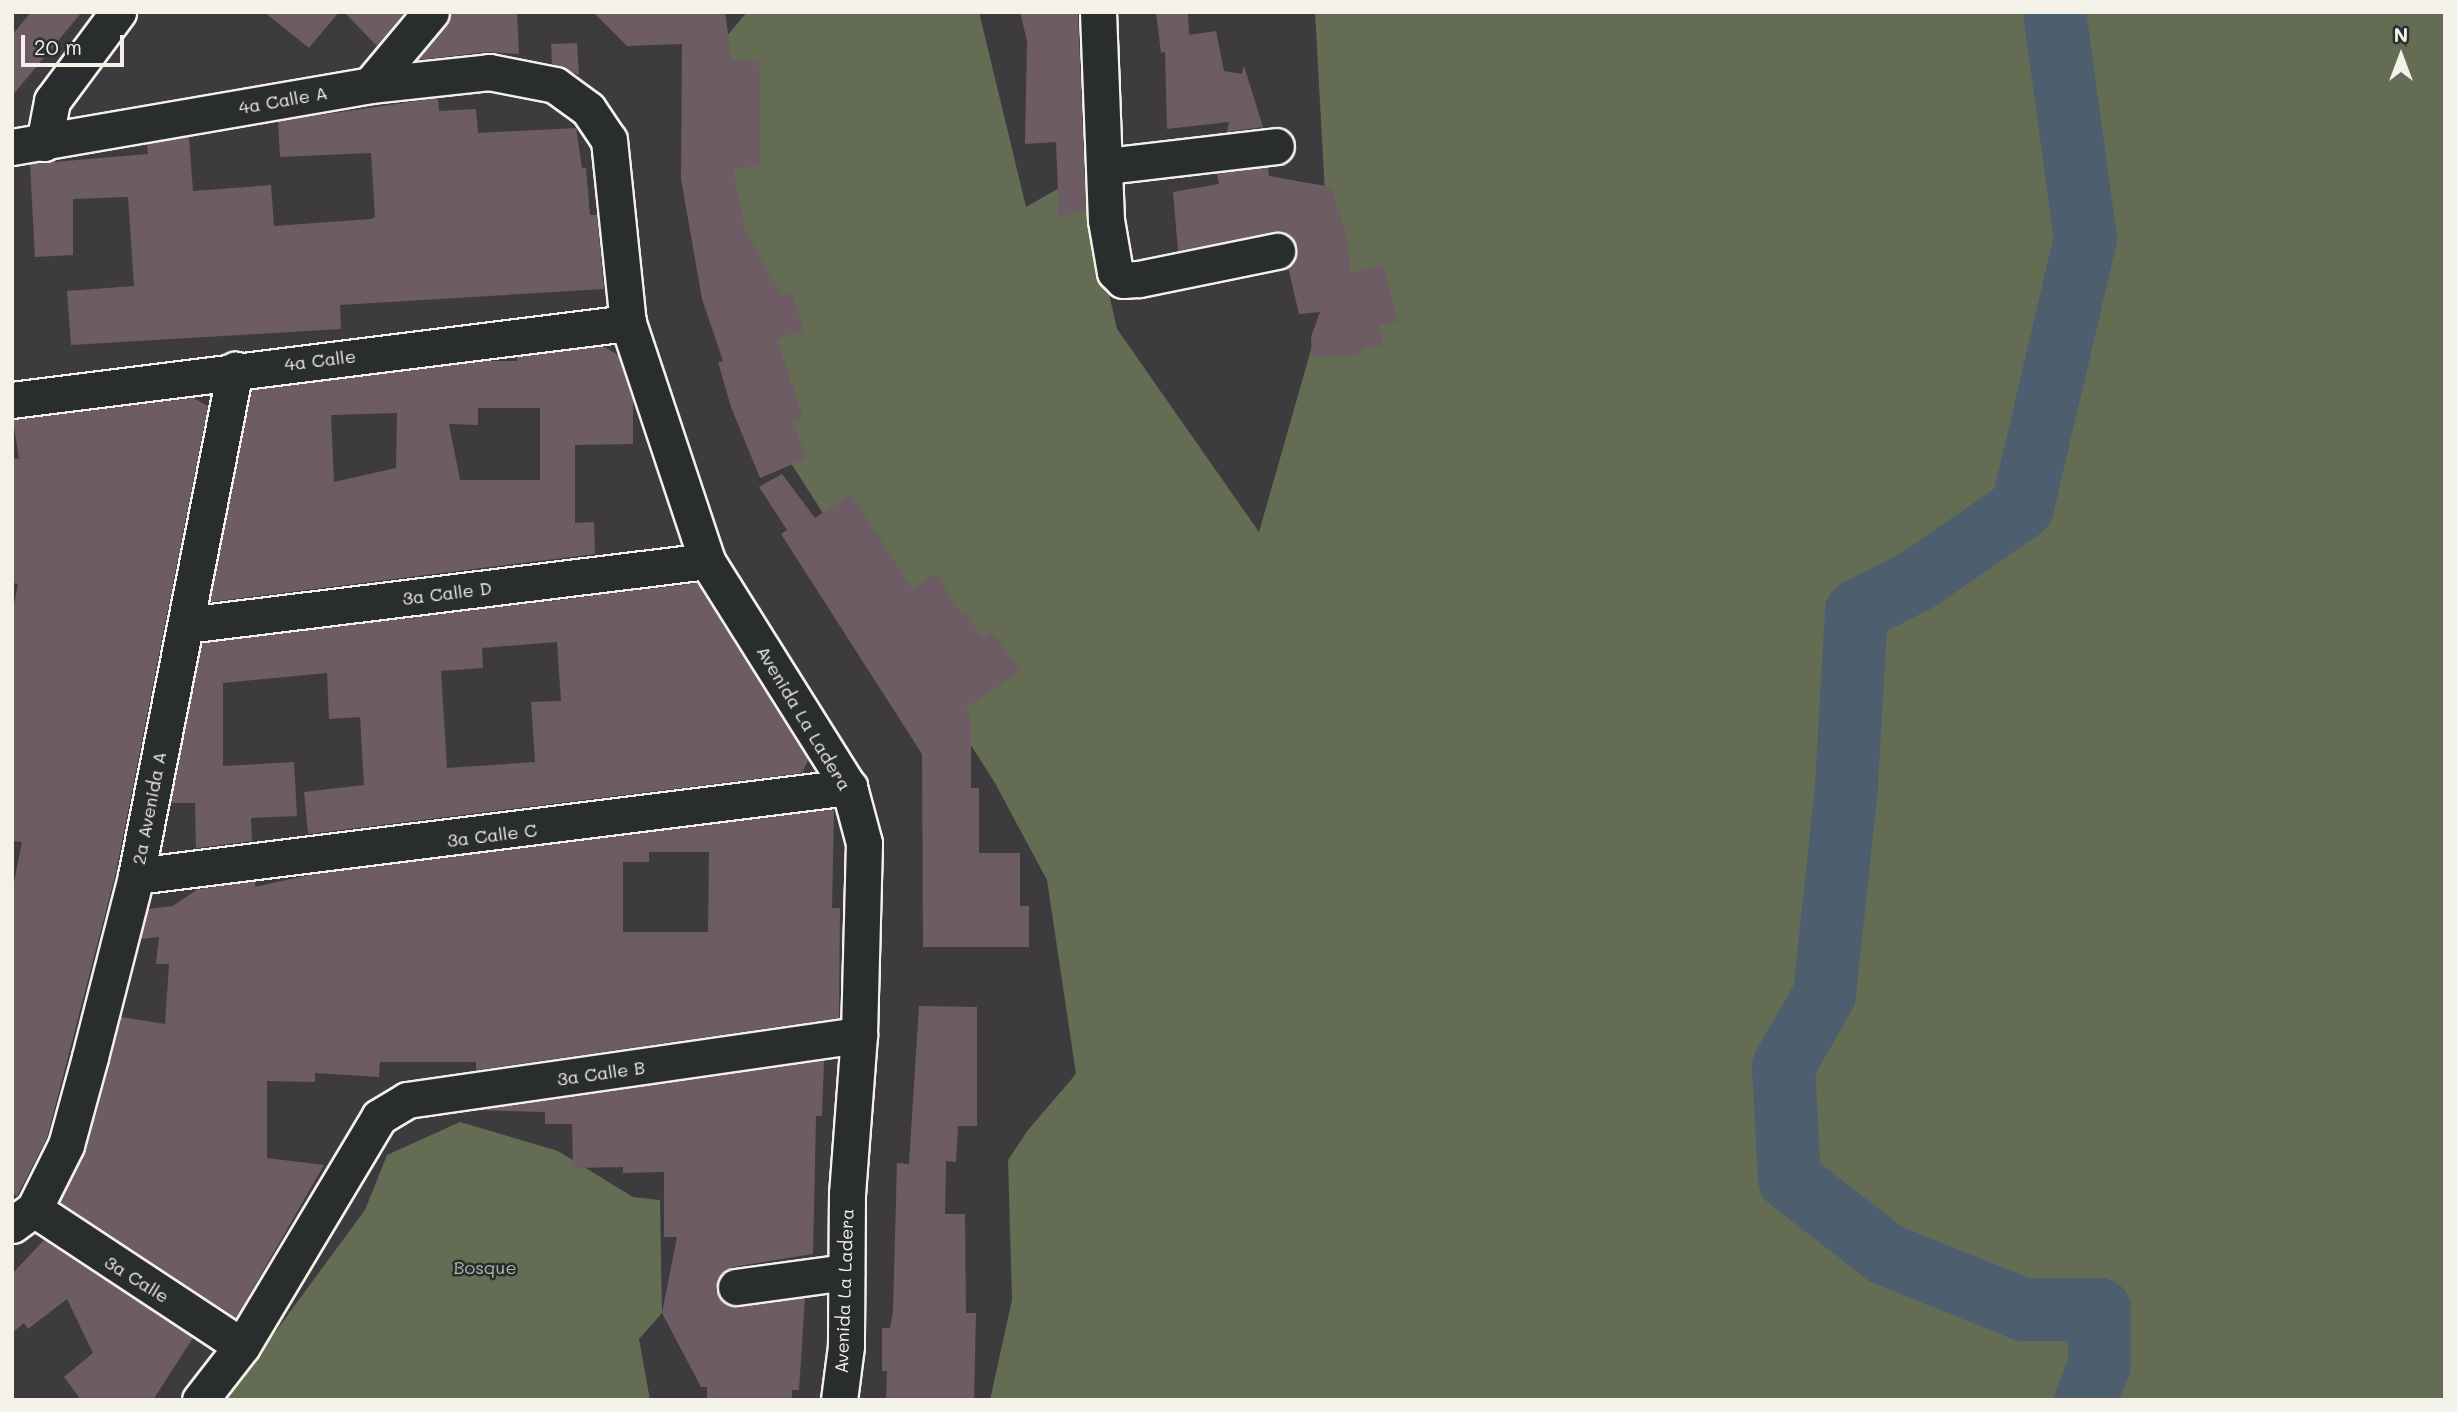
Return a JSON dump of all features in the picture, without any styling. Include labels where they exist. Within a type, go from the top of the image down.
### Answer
[{"type":"street","points":[[28,145],[52,101],[118,12]]},
{"type":"street","points":[[370,85],[431,12]]},
{"type":"street","points":[[1098,12],[1106,220],[1115,272],[1123,280],[1277,251]]},
{"type":"street","name":"4a Calle A","points":[[28,145],[370,85],[489,72],[555,85]]},
{"type":"street","name":"Avenida La Ladera","points":[[555,85],[587,108],[609,139],[628,323],[707,561],[849,788],[864,843],[859,1035],[847,1193],[846,1346],[839,1400]]},
{"type":"street","points":[[1106,166],[1276,146]]},
{"type":"street","name":"4a Calle","points":[[12,400],[628,323]]},
{"type":"street","name":"2a Avenida A","points":[[23,1217],[66,1145],[136,876],[236,370]]},
{"type":"street","name":"3a Calle D","points":[[186,625],[707,561]]},
{"type":"street","name":"3a Calle C","points":[[136,876],[849,788]]},
{"type":"street","name":"3a Calle B","points":[[242,1346],[379,1117],[407,1100],[859,1035]]},
{"type":"street","name":"3a Calle","points":[[23,1217],[242,1346]]},
{"type":"street","points":[[736,1287],[846,1272]]},
{"type":"street","points":[[200,1400],[242,1346]]},
{"type":"green space","points":[[747,12],[979,12],[1026,207],[1082,175],[1117,329],[1259,532],[1330,283],[1315,12],[2445,12],[2445,1400],[990,1400],[1012,1300],[1008,1160],[1028,1130],[1076,1074],[1047,880],[995,783],[782,449],[700,68]]},
{"type":"green space","name":"Bosque","points":[[460,1122],[558,1151],[633,1197],[660,1200],[662,1313],[639,1339],[650,1400],[225,1400],[365,1210],[387,1155]]},
{"type":"building","points":[[31,12],[82,12],[12,96],[12,35]]},
{"type":"building","points":[[264,12],[339,12],[309,48]]},
{"type":"building","points":[[344,12],[405,12],[377,46]]},
{"type":"building","points":[[451,12],[517,12],[519,54],[487,52],[417,60],[446,25]]},
{"type":"building","points":[[593,12],[725,12],[732,60],[759,60],[761,166],[733,168],[745,230],[782,296],[791,292],[804,330],[777,339],[803,417],[792,421],[807,458],[760,478],[731,407],[718,362],[723,361],[702,299],[681,179],[682,44],[627,46]]},
{"type":"building","points":[[1020,12],[1078,12],[1086,211],[1059,217],[1056,142],[1025,144],[1027,41]]},
{"type":"building","points":[[1156,12],[1188,12],[1189,35],[1216,31],[1224,71],[1242,74],[1244,66],[1263,127],[1227,132],[1229,122],[1167,129],[1165,52],[1161,53]]},
{"type":"building","points":[[577,43],[579,75],[552,64],[551,44]]},
{"type":"building","points":[[438,98],[439,111],[476,109],[478,133],[576,128],[582,168],[586,168],[590,215],[597,215],[604,289],[340,305],[341,329],[71,345],[67,291],[134,286],[128,197],[73,199],[73,255],[35,257],[30,164],[148,154],[147,144],[189,137],[193,191],[271,185],[274,226],[371,219],[375,217],[371,153],[280,157],[278,121]]},
{"type":"building","points":[[1268,167],[1269,176],[1331,187],[1347,236],[1351,273],[1383,265],[1398,322],[1379,325],[1384,346],[1362,348],[1361,355],[1312,357],[1311,337],[1320,312],[1299,314],[1288,267],[1297,248],[1284,232],[1178,251],[1173,192],[1219,184],[1217,173]]},
{"type":"building","points":[[603,346],[618,355],[633,401],[633,444],[575,445],[575,523],[594,522],[595,554],[210,602],[252,390],[485,361],[517,361],[517,357]],"holes":[[[478,408],[540,408],[540,480],[460,480],[449,424],[478,425]],[[397,413],[396,468],[334,482],[331,415]]]},
{"type":"building","points":[[193,398],[208,406],[116,872],[47,1138],[17,1196],[12,1193],[12,892],[22,842],[12,841],[12,614],[18,584],[12,583],[12,458],[19,459],[13,420]]},
{"type":"building","points":[[782,474],[815,518],[851,494],[912,588],[936,573],[963,616],[967,614],[982,638],[991,631],[1020,670],[966,708],[971,719],[971,788],[979,788],[979,853],[1020,853],[1020,906],[1029,906],[1029,947],[923,947],[922,754],[781,534],[787,530],[759,487]]},
{"type":"building","points":[[697,583],[808,760],[802,773],[308,834],[304,792],[364,785],[360,717],[329,719],[327,673],[223,683],[223,766],[294,762],[297,816],[251,818],[252,841],[196,848],[195,803],[171,803],[202,643]],"holes":[[[557,642],[561,701],[531,702],[535,762],[447,768],[441,671],[483,668],[482,648]]]},
{"type":"building","points":[[834,809],[832,908],[840,908],[839,1018],[476,1070],[476,1062],[380,1062],[379,1077],[315,1073],[315,1082],[267,1081],[267,1158],[324,1165],[236,1318],[60,1202],[85,1150],[121,1017],[165,1024],[169,964],[156,964],[159,937],[141,939],[148,909],[173,906],[198,889],[255,881],[255,887],[313,874]],"holes":[[[649,852],[709,852],[708,932],[623,932],[623,862],[649,862]]]},
{"type":"building","points":[[919,1006],[977,1007],[977,1126],[958,1126],[956,1162],[946,1161],[945,1214],[965,1214],[966,1313],[976,1313],[974,1400],[886,1400],[887,1371],[882,1371],[882,1328],[890,1328],[893,1312],[897,1163],[909,1164]]},
{"type":"building","points":[[824,1060],[822,1116],[816,1116],[813,1254],[733,1267],[723,1272],[716,1289],[721,1300],[738,1307],[805,1298],[799,1390],[792,1390],[792,1400],[707,1400],[707,1387],[701,1387],[662,1313],[677,1237],[664,1237],[664,1172],[623,1173],[623,1167],[573,1168],[572,1124],[545,1124],[545,1112],[476,1110]]},
{"type":"building","points":[[44,1240],[193,1338],[153,1400],[81,1400],[64,1377],[93,1353],[67,1299],[28,1329],[24,1323],[12,1333],[12,1274]]},
{"type":"waterway","points":[[2054,12],[2085,238],[2022,507],[1918,579],[1856,611],[1846,787],[1824,994],[1783,1066],[1789,1179],[1886,1254],[2023,1309],[2099,1309],[2099,1364],[2085,1400]]}]
